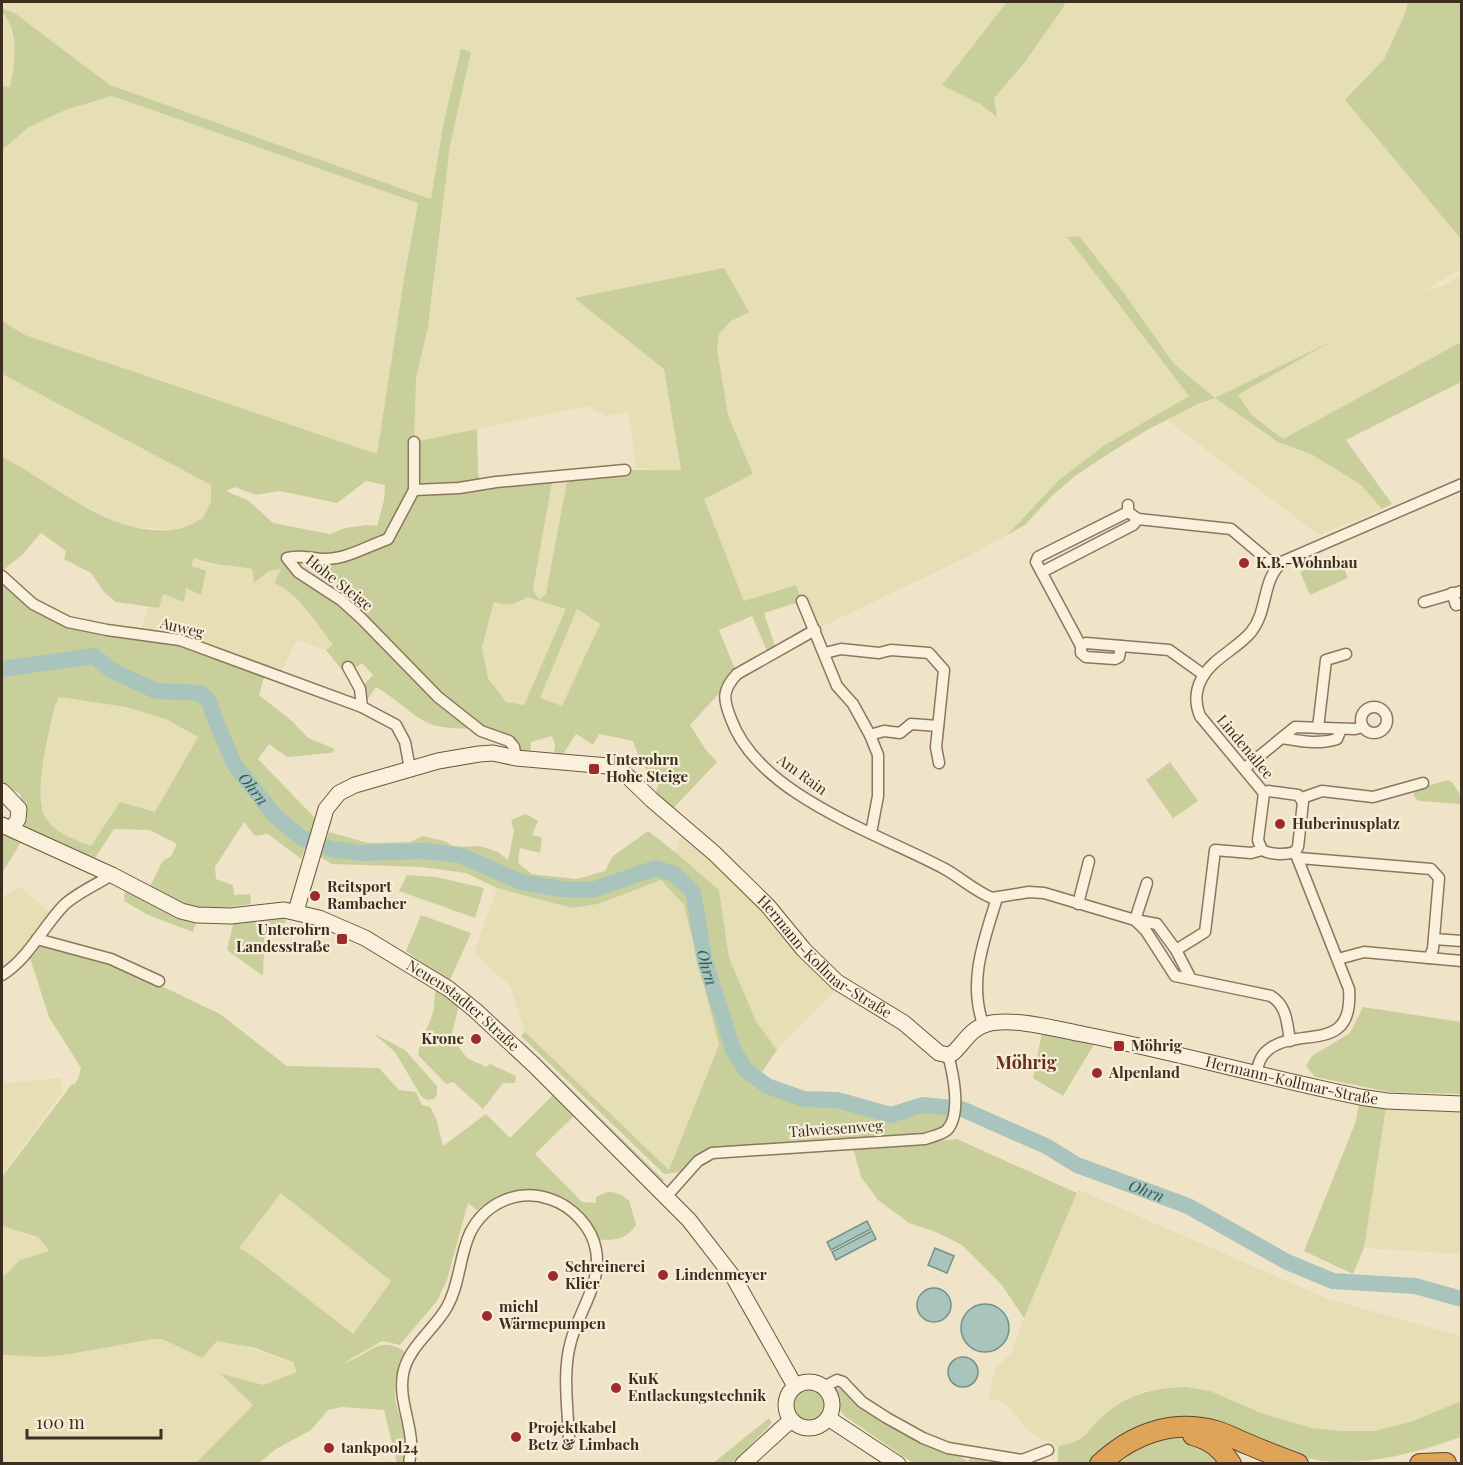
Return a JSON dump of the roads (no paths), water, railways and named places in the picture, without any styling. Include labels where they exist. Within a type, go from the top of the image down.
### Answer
[{"type":"highway","points":[[1100,1464],[1129,1441],[1149,1431],[1169,1427],[1192,1427],[1217,1431],[1298,1464]]},
{"type":"highway","points":[[1109,1464],[1132,1446],[1151,1437],[1169,1433],[1189,1433],[1204,1438],[1223,1451],[1231,1464]]},
{"type":"highway","points":[[1420,1464],[1445,1463],[1461,1456]]},
{"type":"street","name":"Hohe Steige","points":[[414,442],[414,490],[388,539],[345,556],[325,559],[293,556],[287,558],[297,572],[341,600],[362,619],[438,697],[481,731],[509,741],[514,747],[516,758]]},
{"type":"street","points":[[414,490],[459,488],[496,482],[625,470]]},
{"type":"street","points":[[1276,567],[1231,529],[1138,519],[1128,508],[1038,557],[1036,562],[1081,646],[1086,643],[1169,650],[1204,675],[1251,632],[1257,622],[1270,576],[1284,561],[1461,484]]},
{"type":"street","points":[[1042,572],[1133,525],[1138,519]]},
{"type":"street","name":"Auweg","points":[[2,576],[33,604],[68,622],[107,630],[180,639],[362,707],[396,725],[405,742],[410,769]]},
{"type":"street","points":[[1424,602],[1457,592],[1456,605],[1461,603]]},
{"type":"street","points":[[802,601],[837,687],[854,704],[878,756],[878,795],[871,833]]},
{"type":"street","name":"Am Rain","points":[[815,630],[737,674],[729,683],[725,692],[725,704],[736,735],[755,758],[782,783],[834,816],[946,870],[985,895],[997,898]]},
{"type":"street","points":[[825,653],[841,649],[879,653],[891,650],[929,653],[944,670],[936,747],[939,763]]},
{"type":"street","points":[[1318,728],[1326,660],[1346,654]]},
{"type":"street","points":[[348,668],[360,689],[362,707]]},
{"type":"street","name":"Lindenallee","points":[[1204,675],[1196,697],[1196,706],[1200,716],[1264,793],[1268,791],[1298,795],[1302,798]]},
{"type":"street","points":[[870,735],[884,730],[900,733],[911,724],[938,726]]},
{"type":"street","points":[[1245,768],[1295,727],[1341,729],[1362,727]]},
{"type":"street","points":[[1282,738],[1325,742],[1337,739],[1341,729]]},
{"type":"street","name":"Hermann-Kollmar-Straße","points":[[296,911],[326,809],[339,793],[355,785],[438,761],[479,754],[493,753],[516,758],[608,766],[624,773],[714,853],[768,906],[804,950],[837,982],[904,1023],[939,1053],[948,1055]]},
{"type":"street","points":[[1256,1074],[1259,1062],[1268,1050],[1290,1041],[1330,1033],[1344,1020],[1350,1001],[1349,989],[1297,855],[1302,798],[1322,791],[1373,797],[1423,783]]},
{"type":"street","points":[[2,791],[19,809],[18,819],[7,827]]},
{"type":"street","points":[[1262,850],[1258,840],[1264,793]]},
{"type":"street","name":"Neuenstadter Straße","points":[[7,827],[112,875],[169,905],[197,915],[231,916],[284,910],[320,918],[365,938],[449,989],[513,1044],[666,1197],[711,1246],[734,1278],[795,1386]]},
{"type":"street","points":[[1176,950],[1205,932],[1215,850],[1251,853],[1262,850],[1431,869],[1439,878],[1433,949],[1429,958]]},
{"type":"street","points":[[1078,904],[1089,861]]},
{"type":"street","points":[[2,975],[20,961],[67,903],[112,875]]},
{"type":"street","points":[[1135,920],[1147,883]]},
{"type":"street","points":[[948,1055],[957,1050],[983,1024],[977,999],[977,968],[997,898],[1029,892],[1044,893],[1135,920],[1157,924],[1176,950],[1191,979]]},
{"type":"street","points":[[1135,920],[1146,931],[1175,976],[1271,996],[1280,1002],[1290,1041]]},
{"type":"street","points":[[37,939],[111,959],[159,981]]},
{"type":"street","points":[[1434,939],[1461,941]]},
{"type":"street","points":[[1338,959],[1364,952],[1461,961]]},
{"type":"street","name":"Hermann-Kollmar-Straße","points":[[983,1024],[1006,1022],[1044,1026],[1359,1097],[1388,1101],[1461,1104]]},
{"type":"street","name":"Talwiesenweg","points":[[666,1197],[698,1161],[712,1153],[925,1139],[942,1134],[952,1123],[956,1091],[956,1081],[948,1055]]},
{"type":"street","points":[[409,1464],[411,1443],[401,1386],[407,1361],[411,1352],[448,1306],[470,1235],[478,1220],[501,1201],[517,1195],[537,1195],[553,1199],[570,1210],[587,1227],[596,1248],[595,1280],[571,1341],[567,1370],[569,1440]]},
{"type":"street","points":[[824,1387],[837,1380],[843,1382],[862,1402],[886,1418],[923,1438],[948,1448],[1022,1460],[1048,1449]]},
{"type":"street","points":[[807,1382],[824,1387],[832,1402],[828,1418],[818,1426],[810,1428],[801,1427],[791,1420],[786,1410],[786,1400],[795,1386],[807,1382]]},
{"type":"street","points":[[828,1418],[898,1464]]},
{"type":"street","points":[[743,1464],[791,1420]]},
{"type":"water","points":[[867,1221],[871,1229],[831,1250],[827,1242]]},
{"type":"water","points":[[872,1231],[876,1239],[836,1260],[832,1252]]},
{"type":"water","points":[[935,1248],[954,1256],[947,1273],[928,1265]]},
{"type":"water","points":[[934,1288],[946,1293],[951,1305],[946,1317],[934,1322],[922,1317],[917,1305],[922,1293]]},
{"type":"water","points":[[980,1304],[990,1304],[1002,1311],[1009,1323],[1009,1333],[1002,1345],[990,1352],[980,1352],[965,1341],[961,1333],[961,1323],[972,1308]]},
{"type":"water","points":[[963,1357],[974,1361],[978,1372],[974,1383],[963,1387],[952,1383],[948,1372],[952,1361]]},
{"type":"waterway","name":"Ohrn","points":[[2,669],[94,656],[111,670],[156,691],[200,693],[209,701],[234,764],[275,816],[302,838],[331,849],[361,853],[425,851],[460,855],[521,882],[562,889],[592,890],[656,868],[674,874],[693,892],[705,962],[734,1052],[746,1070],[767,1086],[804,1099],[837,1100],[891,1115],[922,1105],[962,1109],[1046,1146],[1077,1165],[1188,1206],[1287,1262],[1333,1281],[1415,1286],[1462,1299]]},
{"type":"place","name":"K.B.-Wohnbau","points":[[1244,563]]},
{"type":"place","name":"Unterohrn Hohe Steige","points":[[594,769]]},
{"type":"place","name":"Huberinusplatz","points":[[1280,824]]},
{"type":"place","name":"Reitsport Rambacher","points":[[315,896]]},
{"type":"place","name":"Unterohrn Landesstraße","points":[[342,939]]},
{"type":"place","name":"Krone","points":[[476,1039]]},
{"type":"place","name":"Möhrig","points":[[1119,1046]]},
{"type":"place","name":"Alpenland","points":[[1097,1073]]},
{"type":"place","name":"Lindenmeyer","points":[[663,1275]]},
{"type":"place","name":"Schreinerei Klier","points":[[553,1276]]},
{"type":"place","name":"michl Wärmepumpen","points":[[487,1316]]},
{"type":"place","name":"KuK Entlackungstechnik","points":[[616,1388]]},
{"type":"place","name":"Projektkabel Betz & Limbach","points":[[516,1437]]},
{"type":"place","name":"tankpool24","points":[[329,1448]]},
{"type":"district","name":"Möhrig","points":[[1026,1063]]}]
